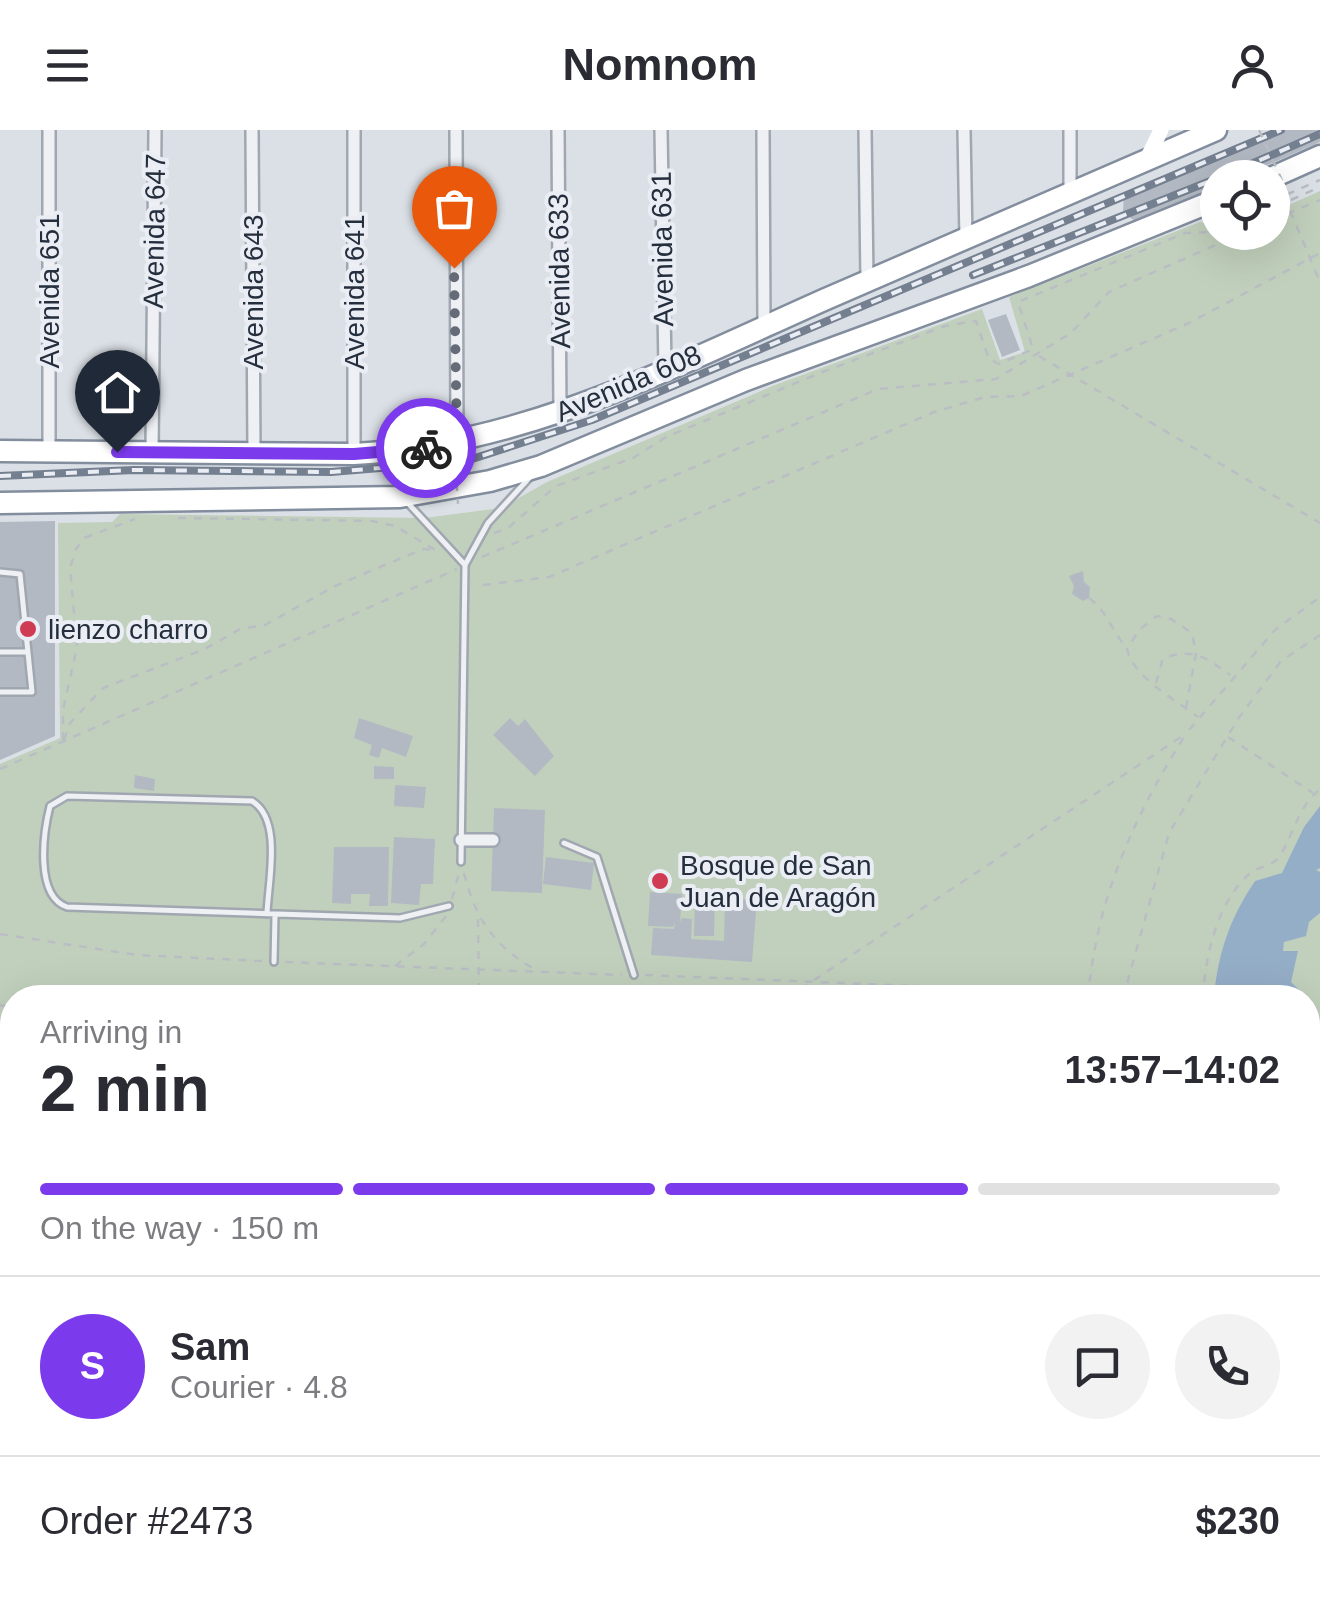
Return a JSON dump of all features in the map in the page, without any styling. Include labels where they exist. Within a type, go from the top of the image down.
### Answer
[{"type":"highway","name":"Avenida 608","points":[[0,451],[354,454],[457,444],[560,413],[1216,130]]},
{"type":"highway","points":[[1290,170],[1320,156]]},
{"type":"highway","name":"Avenida 608","points":[[0,503],[400,497],[490,481],[541,466],[746,380],[1029,276],[1200,207]]},
{"type":"street","name":"Avenida 651","points":[[49,452],[50,130]]},
{"type":"street","name":"Avenida 647","points":[[152,453],[156,130]]},
{"type":"street","name":"Avenida 643","points":[[252,130],[254,454]]},
{"type":"street","name":"Avenida 641","points":[[354,130],[354,454]]},
{"type":"street","points":[[456,130],[457,444]]},
{"type":"street","name":"Avenida 633","points":[[558,130],[560,413]]},
{"type":"street","name":"Avenida 631","points":[[661,130],[665,368]]},
{"type":"street","points":[[762,130],[764,327]]},
{"type":"street","points":[[865,130],[867,281]]},
{"type":"street","points":[[964,130],[966,240]]},
{"type":"street","points":[[1070,130],[1070,194]]},
{"type":"street","points":[[1146,161],[1160,130]]},
{"type":"street","points":[[461,840],[493,840]]},
{"type":"lane","points":[[461,862],[464,565],[488,523],[541,466]]},
{"type":"lane","points":[[400,497],[414,506],[464,565]]},
{"type":"lane","points":[[0,572],[20,574],[32,692],[0,692]]},
{"type":"lane","points":[[0,652],[28,652]]},
{"type":"lane","points":[[274,962],[271,914],[270,829],[262,807],[252,801],[67,796],[50,806],[46,887],[55,903],[66,908],[271,914],[400,918],[449,906]]},
{"type":"lane","points":[[564,843],[598,857],[634,975]]},
{"type":"path","points":[[1260,130],[1291,200],[1320,187]]},
{"type":"path","points":[[1290,193],[1320,180]]},
{"type":"path","points":[[1320,200],[1290,212],[1320,282]]},
{"type":"path","points":[[493,534],[508,528],[556,486],[634,458],[666,437],[766,394],[945,326],[976,321],[990,359],[999,364],[1027,356],[1033,349],[1018,302],[1184,232],[1200,232]]},
{"type":"path","points":[[0,769],[878,389],[996,378],[1070,333],[1109,292],[1205,250]]},
{"type":"path","points":[[483,586],[549,577],[934,412],[985,397],[1022,396],[1189,323],[1320,253]]},
{"type":"path","points":[[1038,355],[1320,523]]},
{"type":"path","points":[[451,404],[458,504]]},
{"type":"path","points":[[63,741],[64,710],[77,647],[70,568],[76,549],[84,538],[120,521],[140,518]]},
{"type":"path","points":[[63,741],[70,723],[103,688],[205,649],[240,629],[264,626],[366,571],[424,549],[437,551],[395,526],[372,521],[173,518]]},
{"type":"path","points":[[1089,985],[1100,912],[1121,853],[1150,792],[1187,733],[1232,676],[1275,630],[1320,596]]},
{"type":"path","points":[[1089,598],[1104,609],[1111,630],[1127,649],[1131,665],[1199,718]]},
{"type":"path","points":[[1127,649],[1139,630],[1157,616],[1170,618],[1192,634],[1196,653],[1186,708]]},
{"type":"path","points":[[1127,985],[1169,834],[1227,736],[1280,661],[1320,635]]},
{"type":"path","points":[[1156,684],[1163,658],[1196,653],[1232,676]]},
{"type":"path","points":[[803,985],[1187,733]]},
{"type":"path","points":[[1227,736],[1314,794]]},
{"type":"path","points":[[1205,985],[1208,955],[1231,898],[1254,869],[1272,865],[1280,856],[1297,817],[1320,789]]},
{"type":"path","points":[[461,862],[478,916],[479,985]]},
{"type":"path","points":[[478,916],[503,952],[538,971]]},
{"type":"path","points":[[0,934],[137,955],[888,985]]},
{"type":"green space","name":"Bosque de San Juan de Aragón","points":[[1320,191],[1320,985],[0,985],[0,764],[60,738],[58,523],[112,522],[120,514],[424,518],[501,508],[547,482],[775,385],[982,309],[1000,360],[1025,352],[1009,297],[1200,222],[1200,250],[1290,250],[1290,204]]},
{"type":"water","points":[[1320,806],[1320,868],[1316,870],[1320,872],[1320,913],[1309,922],[1306,936],[1284,942],[1283,951],[1298,951],[1291,982],[1294,985],[1216,985],[1227,936],[1246,895],[1255,881],[1282,873],[1304,827]]},
{"type":"building","points":[[1272,130],[1320,130],[1320,142],[1279,160],[1203,160]]},
{"type":"building","points":[[1200,161],[1200,195],[1136,222],[1123,212],[1124,194]]},
{"type":"building","points":[[1006,314],[1020,350],[1002,357],[988,320]]},
{"type":"building","name":"lienzo charro","points":[[55,521],[55,736],[0,760],[0,522]]},
{"type":"building","points":[[1083,571],[1084,582],[1090,587],[1089,598],[1083,601],[1072,594],[1074,586],[1069,576]]},
{"type":"building","points":[[359,718],[413,736],[406,757],[382,748],[379,758],[369,755],[372,745],[354,738]]},
{"type":"building","points":[[510,718],[518,726],[525,719],[554,756],[535,776],[493,735]]},
{"type":"building","points":[[374,766],[394,767],[394,779],[374,779]]},
{"type":"building","points":[[135,775],[155,779],[154,791],[134,788]]},
{"type":"building","points":[[395,785],[426,787],[424,808],[394,806]]},
{"type":"building","points":[[494,808],[545,810],[542,893],[491,891]]},
{"type":"building","points":[[394,837],[435,839],[433,884],[421,884],[419,905],[391,903]]},
{"type":"building","points":[[334,847],[389,847],[388,906],[369,906],[370,894],[351,894],[351,904],[332,903]]},
{"type":"building","points":[[546,857],[594,863],[591,890],[543,884]]},
{"type":"building","points":[[650,892],[682,894],[680,922],[682,918],[692,919],[691,939],[724,941],[725,898],[757,900],[752,962],[651,955],[653,928],[674,929],[675,922],[673,927],[648,926]]},
{"type":"building","points":[[695,897],[715,897],[714,936],[694,936]]},
{"type":"railway","points":[[0,476],[134,470],[331,472],[466,461],[592,420],[1281,130]]},
{"type":"railway","points":[[1260,160],[1320,134]]},
{"type":"railway","points":[[973,275],[1200,185]]},
{"type":"way so far","points":[[426,448],[457,444],[454,268]]},
{"type":"place","name":"lienzo charro","points":[[28,629]]},
{"type":"place","name":"Bosque de San Juan de Aragón","points":[[660,881]]},
{"type":"route","points":[[117,452],[354,454],[426,448]]}]
